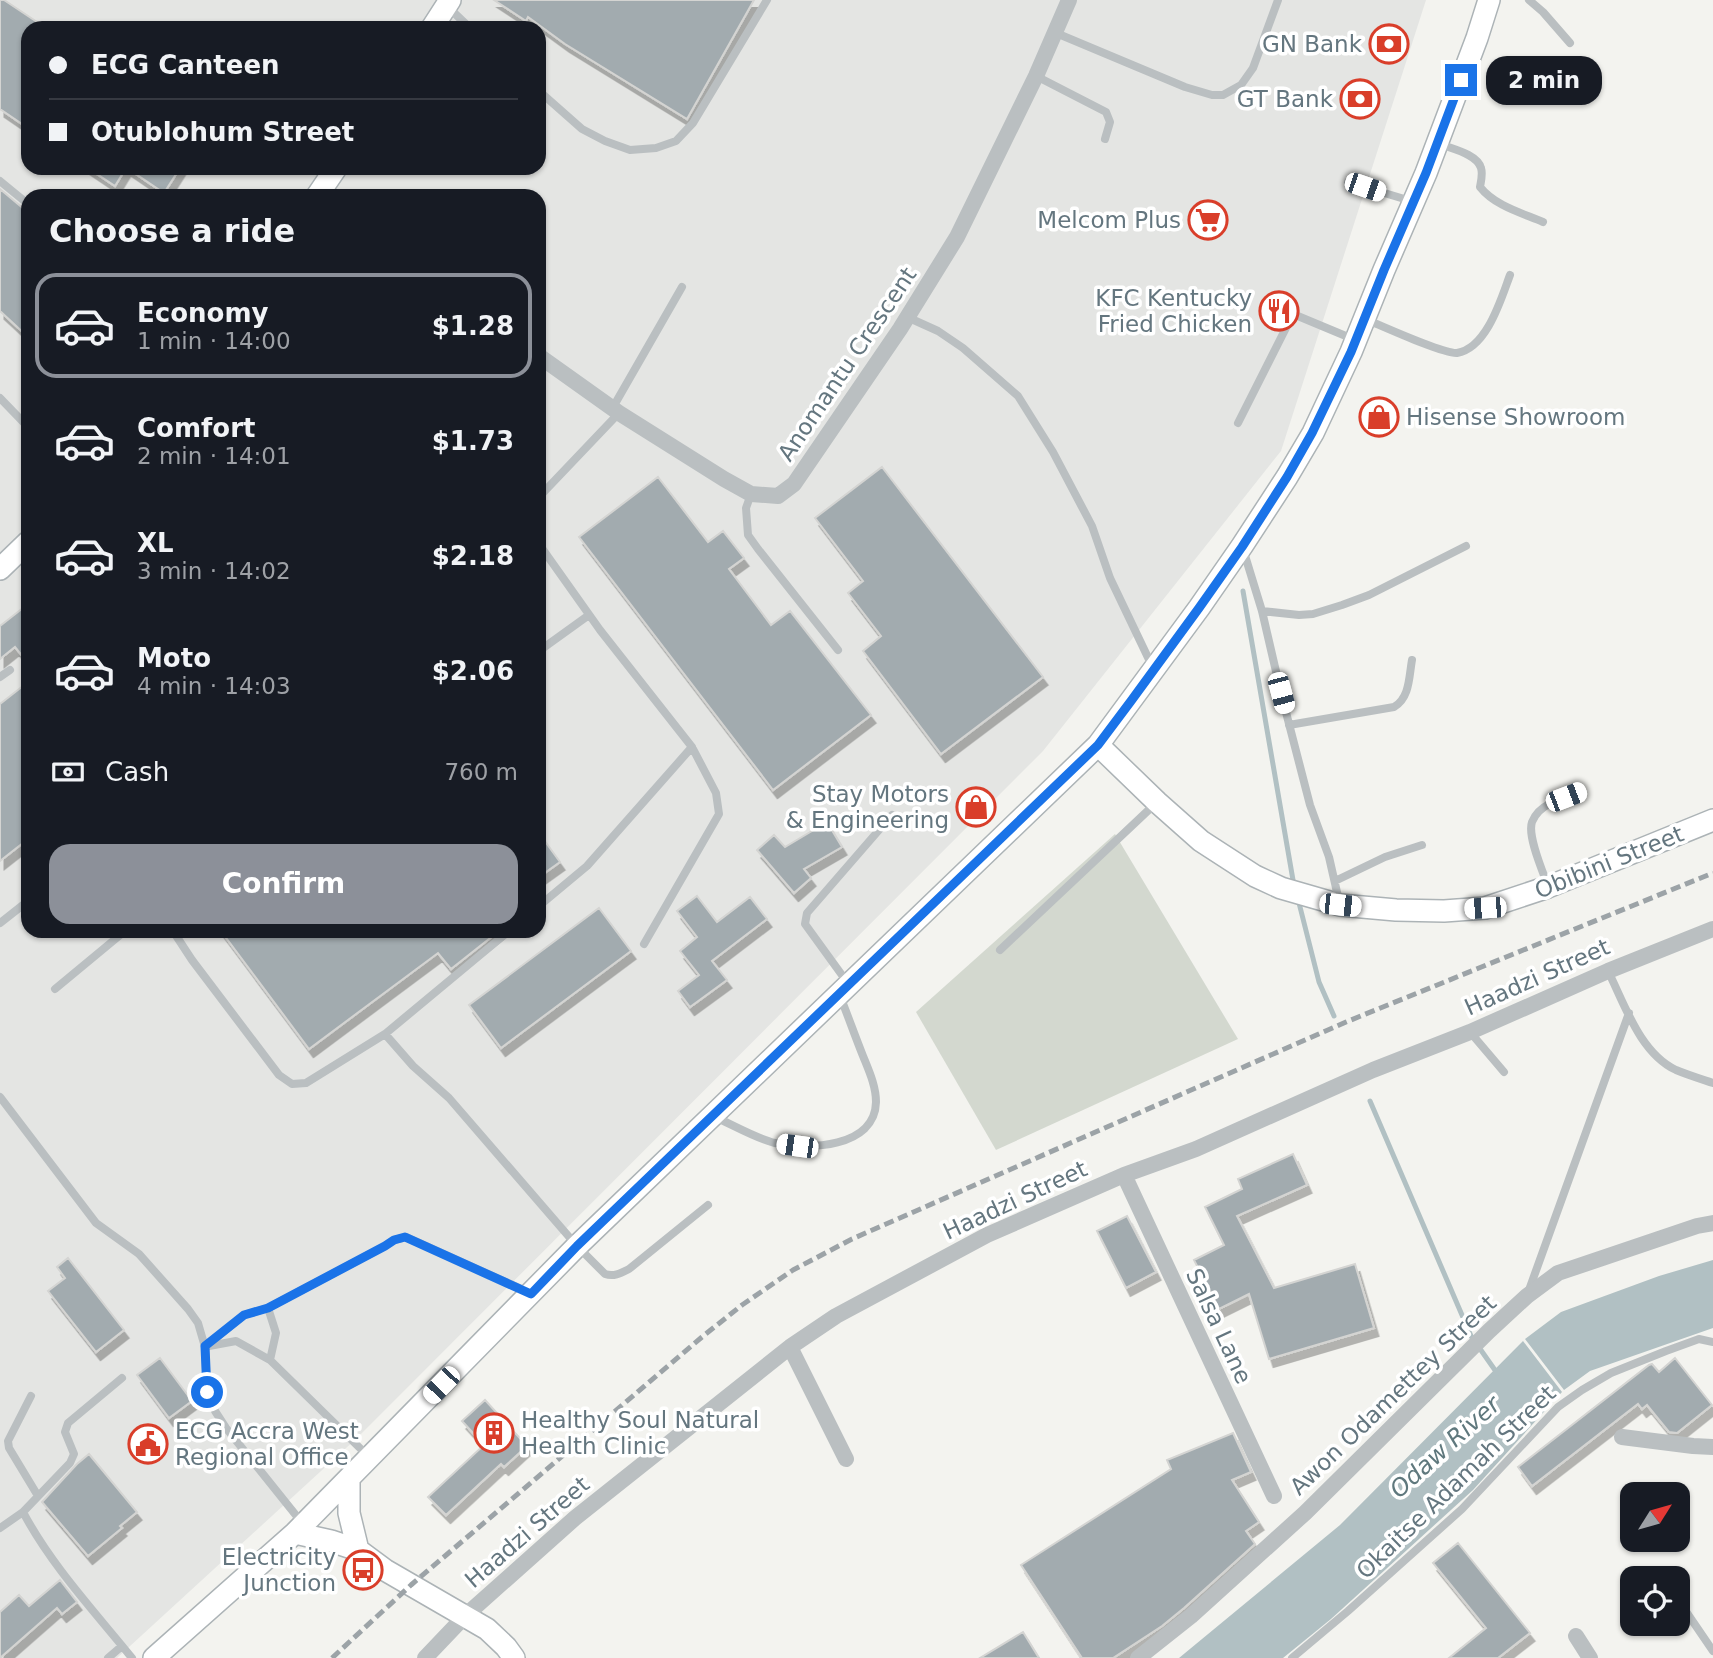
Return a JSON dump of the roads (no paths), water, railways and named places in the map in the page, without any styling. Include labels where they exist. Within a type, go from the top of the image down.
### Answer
[{"type":"street","name":"Anomantu Crescent","points":[[751,494],[778,496],[794,484],[907,317],[957,237],[1036,76],[1069,0]]},
{"type":"street","points":[[154,1658],[299,1529],[577,1246],[1098,745],[1242,547],[1312,433],[1356,340],[1414,202],[1489,0]]},
{"type":"street","points":[[436,21],[448,3]]},
{"type":"street","points":[[546,361],[616,411],[751,494]]},
{"type":"street","points":[[0,569],[21,549]]},
{"type":"street","name":"Obibini Street","points":[[1098,745],[1202,841],[1255,876],[1281,888],[1340,905],[1396,911],[1485,908],[1548,887],[1713,820]]},
{"type":"street","name":"Haadzi Street","points":[[425,1658],[465,1616],[575,1518],[790,1347],[836,1316],[987,1234],[1124,1175],[1196,1149],[1373,1070],[1713,929]]},
{"type":"street","name":"Salsa Lane","points":[[1124,1175],[1274,1496]]},
{"type":"street","name":"Awon Odamettey Street","points":[[1138,1658],[1191,1616],[1305,1513],[1527,1296],[1558,1273],[1696,1226],[1713,1223]]},
{"type":"street","points":[[790,1347],[846,1459]]},
{"type":"street","points":[[1622,1437],[1693,1447],[1713,1447]]},
{"type":"street","points":[[349,1479],[349,1513],[358,1550]]},
{"type":"street","points":[[299,1529],[358,1550],[385,1570],[487,1629],[514,1658]]},
{"type":"street","points":[[1576,1636],[1590,1658]]},
{"type":"lane","points":[[546,97],[582,129],[630,150],[656,148],[676,141],[693,123],[767,0]]},
{"type":"lane","points":[[1056,33],[1185,87],[1212,95],[1223,95],[1241,85],[1253,68],[1278,0]]},
{"type":"lane","points":[[1529,0],[1570,43]]},
{"type":"lane","points":[[448,3],[464,21]]},
{"type":"lane","points":[[1036,76],[1106,112],[1110,122],[1105,139]]},
{"type":"lane","points":[[1437,143],[1477,161],[1482,169],[1480,187],[1487,196],[1543,222]]},
{"type":"lane","points":[[0,181],[21,198]]},
{"type":"lane","points":[[1348,182],[1414,202]]},
{"type":"lane","points":[[1365,319],[1448,353],[1465,350],[1480,339],[1494,316],[1510,275]]},
{"type":"lane","points":[[546,488],[616,411],[682,288]]},
{"type":"lane","points":[[1238,423],[1293,314],[1356,340]]},
{"type":"lane","points":[[907,317],[938,331],[963,348],[1018,396],[1053,452],[1092,526],[1110,578],[1154,670]]},
{"type":"lane","points":[[0,398],[21,419]]},
{"type":"lane","points":[[751,494],[746,508],[748,535],[838,650]]},
{"type":"lane","points":[[1262,611],[1299,615],[1342,605],[1368,595],[1466,546]]},
{"type":"lane","points":[[1242,547],[1262,611],[1310,805],[1329,857],[1340,905]]},
{"type":"lane","points":[[546,554],[589,615],[692,747],[716,793],[719,814],[644,944]]},
{"type":"lane","points":[[546,646],[589,615]]},
{"type":"lane","points":[[1289,725],[1394,706],[1402,702],[1412,660]]},
{"type":"lane","points":[[0,677],[10,670]]},
{"type":"lane","points":[[546,900],[587,866],[692,747]]},
{"type":"lane","points":[[1548,887],[1533,845],[1532,821],[1540,810],[1551,803],[1581,792]]},
{"type":"lane","points":[[999,950],[1157,802]]},
{"type":"lane","points":[[713,1116],[773,1143],[797,1146],[848,1140],[867,1128],[875,1110],[874,1086],[844,989],[805,924],[807,913],[892,815]]},
{"type":"lane","points":[[1335,881],[1385,857],[1422,845]]},
{"type":"lane","points":[[0,923],[21,906]]},
{"type":"lane","points":[[55,989],[117,938]]},
{"type":"lane","points":[[178,938],[279,1075],[292,1084],[306,1083],[384,1034],[501,938]]},
{"type":"lane","points":[[1608,971],[1644,1042],[1656,1056],[1675,1069],[1713,1083]]},
{"type":"lane","points":[[1527,1296],[1629,1013]]},
{"type":"lane","points":[[1470,1032],[1504,1072]]},
{"type":"lane","points":[[384,1034],[413,1066],[449,1098],[577,1246],[605,1274],[619,1274],[639,1262],[708,1205]]},
{"type":"lane","points":[[0,1097],[96,1223],[139,1254],[198,1323],[205,1346],[207,1392],[215,1411],[299,1529]]},
{"type":"lane","points":[[205,1346],[244,1315],[268,1308],[394,1240],[405,1237],[531,1294]]},
{"type":"lane","points":[[268,1308],[276,1333],[270,1360]]},
{"type":"lane","name":"Okaitse Adamah Street","points":[[1292,1658],[1462,1509],[1558,1407],[1611,1373],[1699,1339],[1713,1342]]},
{"type":"lane","points":[[205,1346],[236,1340],[270,1360],[370,1457]]},
{"type":"lane","points":[[0,1528],[23,1512],[70,1464],[74,1454],[65,1432],[68,1423],[121,1378]]},
{"type":"lane","points":[[31,1396],[8,1441],[9,1448],[38,1496]]},
{"type":"lane","points":[[23,1512],[70,1582],[132,1658]]},
{"type":"lane","points":[[1690,1617],[1713,1651]]},
{"type":"lane","points":[[108,1658],[122,1646]]},
{"type":"water","points":[[1713,1260],[1713,1328],[1590,1371],[1564,1390],[1525,1339],[1561,1312],[1659,1276]]},
{"type":"water","name":"Odaw River","points":[[1523,1341],[1562,1392],[1473,1490],[1331,1619],[1283,1658],[1179,1658],[1340,1525]]},
{"type":"waterway","points":[[1243,591],[1293,880]]},
{"type":"waterway","points":[[1298,899],[1319,982],[1334,1016]]},
{"type":"waterway","points":[[1370,1101],[1471,1336],[1497,1373]]},
{"type":"railway","points":[[332,1658],[411,1585],[702,1337],[793,1270],[852,1239],[1346,1022],[1713,873]]},
{"type":"place","name":"GN Bank","points":[[1389,44]]},
{"type":"place","name":"GT Bank","points":[[1360,99]]},
{"type":"place","name":"Melcom Plus","points":[[1208,220]]},
{"type":"place","name":"KFC Kentucky Fried Chicken","points":[[1279,311]]},
{"type":"place","name":"Hisense Showroom","points":[[1379,417]]},
{"type":"place","name":"Stay Motors & Engineering","points":[[976,807]]},
{"type":"place","name":"Healthy Soul Natural Health Clinic","points":[[494,1433]]},
{"type":"place","name":"ECG Accra West Regional Office","points":[[148,1444]]},
{"type":"place","name":"Electricity Junction","points":[[363,1570]]}]
